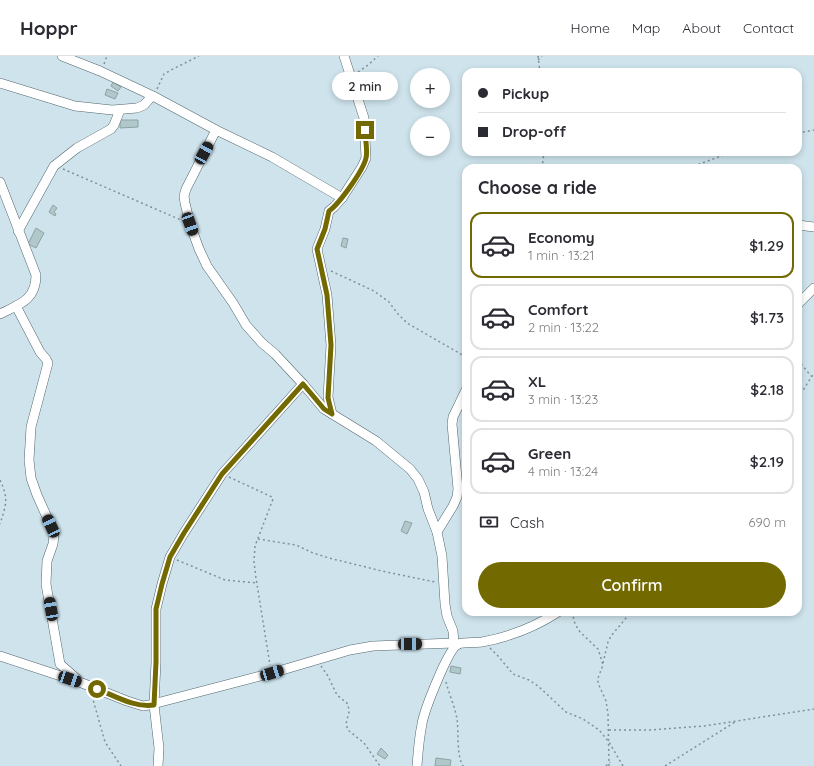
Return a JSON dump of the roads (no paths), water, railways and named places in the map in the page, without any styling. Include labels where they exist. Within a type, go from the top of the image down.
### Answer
[{"type":"street","points":[[62,56],[100,71],[153,96],[216,130],[272,157],[342,198]]},
{"type":"street","points":[[332,414],[328,398],[331,345],[327,302],[317,249],[318,243],[325,229],[329,211],[342,198],[362,167],[366,158],[364,118],[344,56]]},
{"type":"street","points":[[0,83],[75,106],[112,110],[137,108],[144,105],[153,96]]},
{"type":"street","points":[[18,231],[54,166],[77,148],[111,129],[120,110]]},
{"type":"street","points":[[216,130],[186,189],[184,196],[190,224],[207,266],[233,303],[246,325],[303,384],[324,409],[376,440],[410,469],[418,479],[424,492],[428,509],[438,532],[442,556],[446,616],[453,631],[456,644],[450,652],[442,670],[422,723],[416,766]]},
{"type":"street","points":[[0,182],[36,275],[34,292],[27,300],[0,314]]},
{"type":"street","points":[[802,226],[814,227]]},
{"type":"street","points":[[802,300],[814,288]]},
{"type":"street","points":[[16,306],[40,352],[48,363],[30,427],[29,460],[37,495],[54,536],[47,561],[46,584],[60,664],[86,685]]},
{"type":"street","points":[[158,766],[160,748],[154,705],[156,609],[170,557],[222,474],[303,384]]},
{"type":"street","points":[[438,532],[457,497],[458,489],[452,424],[453,417],[462,398]]},
{"type":"street","points":[[0,656],[143,706],[154,705],[350,650],[373,646],[482,642],[504,637],[530,628],[551,616]]}]
